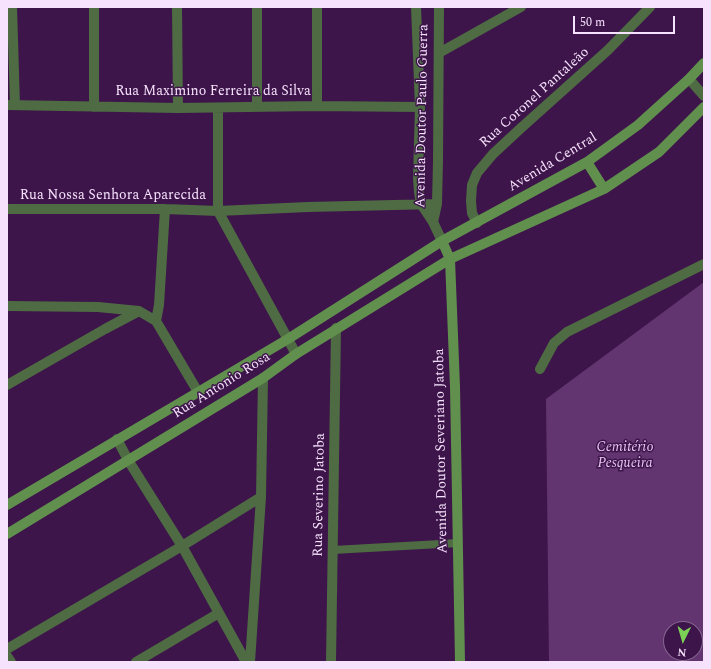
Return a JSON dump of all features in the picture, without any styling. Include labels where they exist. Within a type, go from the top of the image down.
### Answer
[{"type":"main road","name":"Avenida Central","points":[[442,241],[587,162],[638,125],[689,79],[704,62]]},
{"type":"main road","points":[[450,259],[604,189],[659,152],[704,106]]},
{"type":"main road","points":[[587,162],[604,189]]},
{"type":"main road","name":"Avenida Doutor Severiano Jatoba","points":[[442,241],[450,259],[455,387],[460,662]]},
{"type":"main road","name":"Rua Antonio Rosa","points":[[7,505],[288,339],[442,241]]},
{"type":"main road","name":"Rua Antonio Rosa","points":[[7,534],[263,378],[336,328],[450,259]]},
{"type":"street","points":[[11,105],[12,7]]},
{"type":"street","points":[[94,7],[94,107]]},
{"type":"street","points":[[178,7],[178,108]]},
{"type":"street","points":[[257,107],[258,7]]},
{"type":"street","points":[[317,7],[317,106]]},
{"type":"street","name":"Avenida Doutor Paulo Guerra","points":[[416,7],[420,107],[418,178],[421,204],[433,222]]},
{"type":"street","name":"Avenida Doutor Paulo Guerra","points":[[433,222],[437,204],[439,7]]},
{"type":"street","points":[[439,53],[521,7]]},
{"type":"street","name":"Rua Coronel Pantaleão","points":[[477,223],[472,213],[471,202],[472,185],[477,173],[493,154],[608,50],[650,7]]},
{"type":"street","points":[[689,79],[704,96]]},
{"type":"street","name":"Rua Maximino Ferreira da Silva","points":[[11,105],[178,108],[317,106],[420,107]]},
{"type":"street","name":"Rua Nossa Senhora Aparecida","points":[[218,108],[218,211]]},
{"type":"street","name":"Rua Nossa Senhora Aparecida","points":[[7,209],[165,209],[218,211],[308,206],[437,204]]},
{"type":"street","points":[[156,321],[159,305],[165,209]]},
{"type":"street","points":[[218,211],[296,354]]},
{"type":"street","points":[[433,222],[442,241]]},
{"type":"street","points":[[540,369],[554,343],[567,332],[704,264]]},
{"type":"street","points":[[7,306],[98,307],[139,311],[156,321],[198,392]]},
{"type":"street","points":[[7,385],[139,311]]},
{"type":"street","name":"Rua Severino Jatoba","points":[[331,662],[336,328]]},
{"type":"street","points":[[250,662],[261,497],[263,378]]},
{"type":"street","points":[[117,439],[128,460],[182,546],[246,662]]},
{"type":"street","points":[[7,649],[182,546],[261,497]]},
{"type":"street","points":[[136,662],[219,613]]},
{"type":"street","points":[[7,656],[11,662]]},
{"type":"lane","points":[[333,550],[458,543]]},
{"type":"green space","name":"Cemitério Pesqueira","points":[[704,282],[704,662],[549,662],[546,399]]}]
